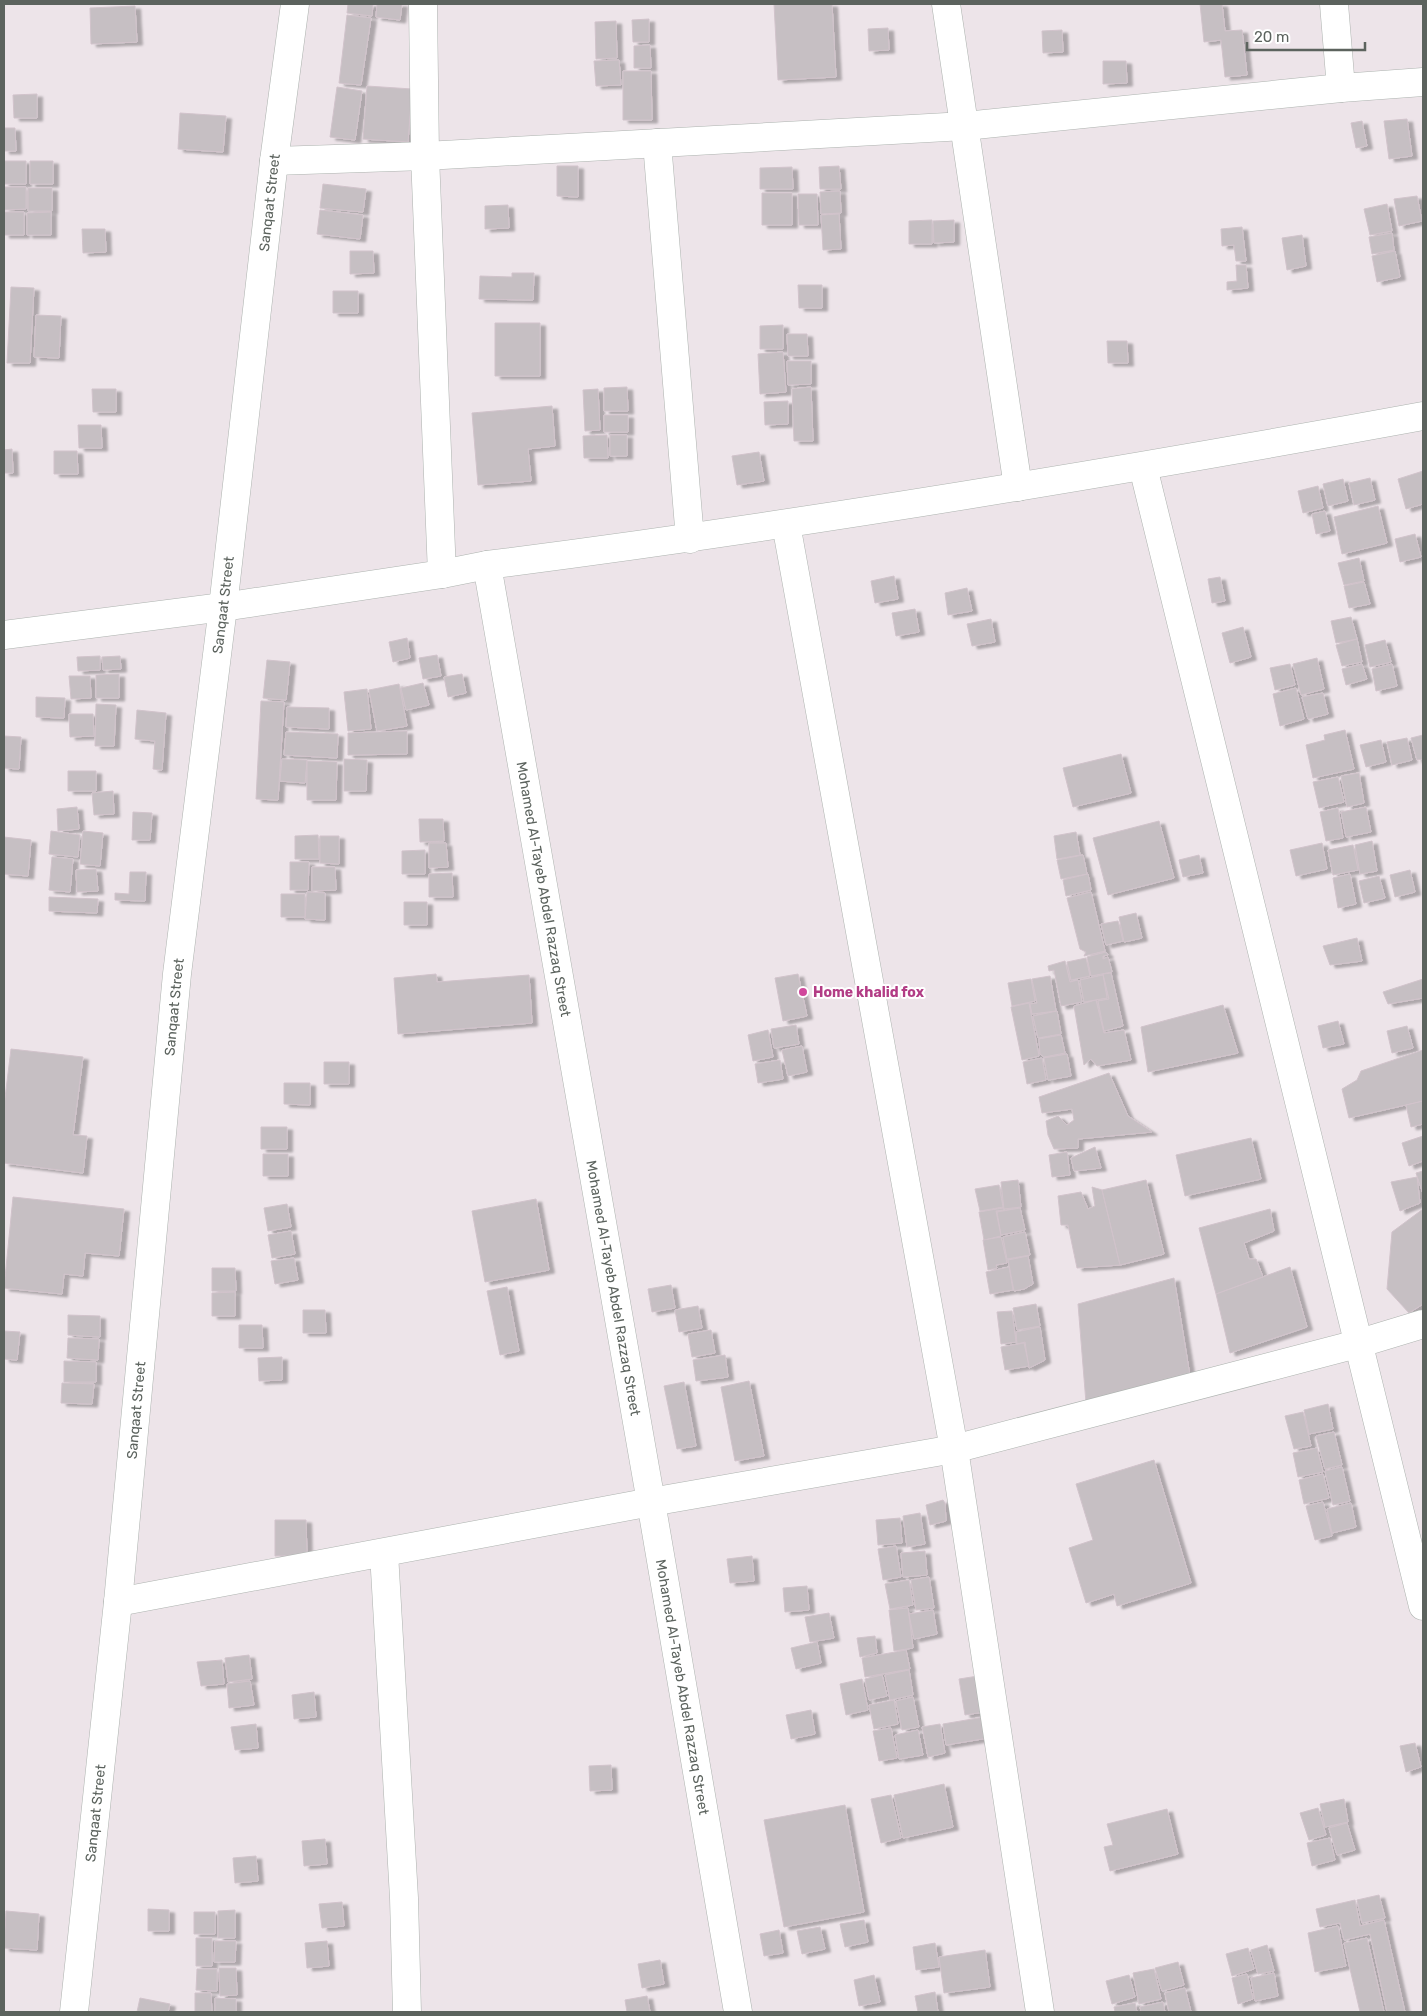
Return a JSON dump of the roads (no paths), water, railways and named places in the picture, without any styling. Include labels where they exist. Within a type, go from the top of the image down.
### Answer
[{"type":"street","name":"Sanqaat Street","points":[[74,2012],[118,1602],[177,974],[223,606],[274,161],[295,4]]},
{"type":"street","points":[[423,4],[425,156],[442,574]]},
{"type":"street","points":[[946,4],[1018,488]]},
{"type":"street","points":[[1334,4],[1341,88]]},
{"type":"street","points":[[274,161],[425,156],[965,126],[1341,88],[1423,82]]},
{"type":"street","points":[[657,143],[690,539]]},
{"type":"street","points":[[4,635],[223,606],[442,574],[487,565],[690,539],[1018,488],[1423,416]]},
{"type":"street","points":[[1143,467],[1357,1344],[1423,1606]]},
{"type":"street","points":[[786,524],[954,1449],[1040,2012]]},
{"type":"street","name":"Mohamed Al-Tayeb Abdel Razzaq Street","points":[[487,565],[738,2012]]},
{"type":"street","points":[[118,1602],[651,1502],[954,1449],[1357,1344],[1423,1324]]},
{"type":"street","points":[[384,1553],[404,1898],[406,2012]]},
{"type":"place","name":"Home khalid fox","points":[[803,992]]}]
